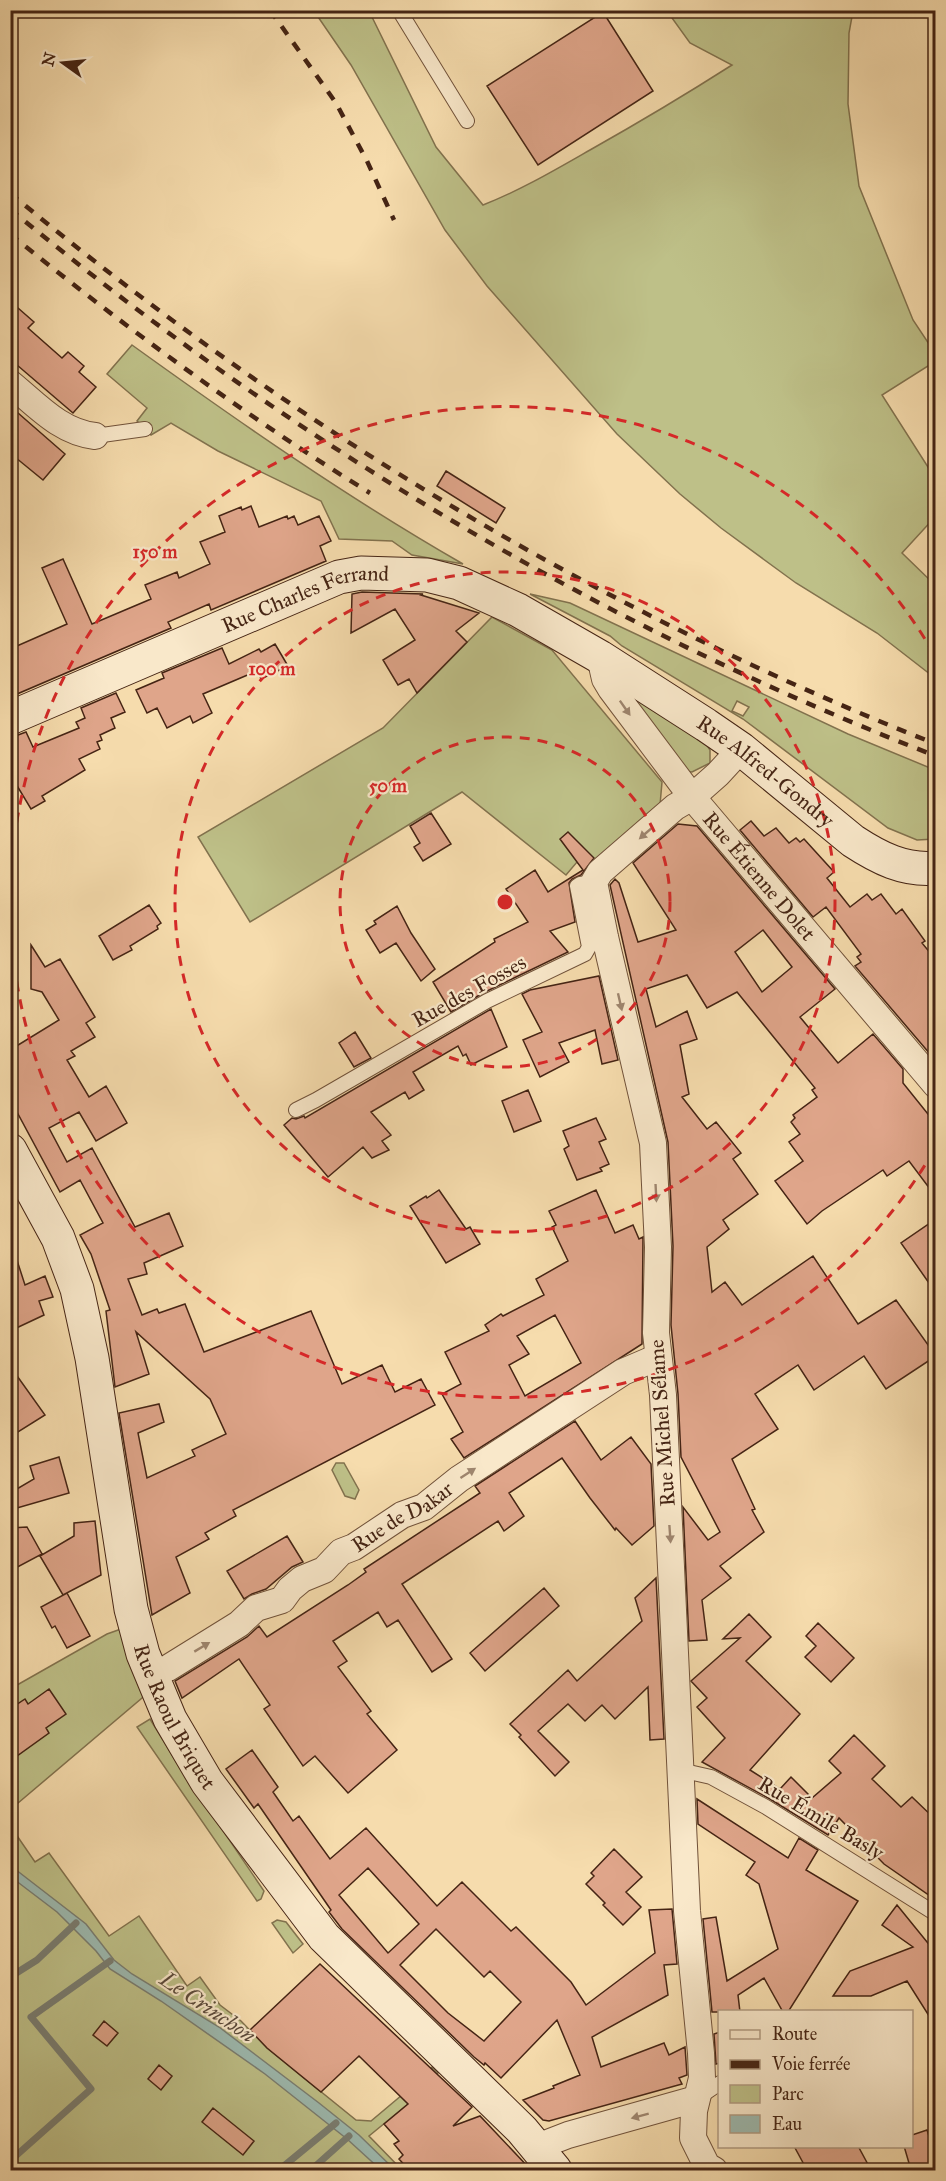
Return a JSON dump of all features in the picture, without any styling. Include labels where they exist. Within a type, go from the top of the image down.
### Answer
[{"type":"street","points":[[10,383],[61,426],[80,435],[95,436]]},
{"type":"street","name":"Rue Charles Ferrand","points":[[10,718],[317,585],[361,573],[417,574],[459,583],[518,610],[600,657]]},
{"type":"street","name":"Rue Alfred-Gondry","points":[[600,657],[741,749],[870,852],[900,865],[920,869],[936,868]]},
{"type":"street","name":"Rue Étienne Dolet","points":[[600,657],[605,679],[611,689],[692,797],[936,1085]]},
{"type":"street","points":[[594,882],[600,872],[675,807],[692,797],[741,749]]},
{"type":"street","name":"Rue Michel Sélame","points":[[594,882],[653,1143],[658,1238],[656,1301],[658,1357],[663,1395],[687,1911],[701,2053],[702,2078],[696,2099],[693,2139],[706,2169]]},
{"type":"street","name":"Rue Raoul Briquet","points":[[10,1150],[58,1238],[77,1289],[92,1358],[127,1590],[142,1654],[170,1719],[207,1782],[324,1937],[546,2159]]},
{"type":"street","name":"Rue de Dakar","points":[[150,1674],[168,1668],[239,1624],[256,1608],[282,1599],[302,1579],[324,1570],[341,1552],[354,1547],[402,1515],[424,1507],[459,1479],[623,1372],[658,1357]]},
{"type":"street","points":[[546,2159],[568,2135],[696,2099]]},
{"type":"lane","points":[[399,10],[467,122]]},
{"type":"lane","points":[[95,436],[145,429]]},
{"type":"lane","name":"Rue des Fosses","points":[[296,1110],[326,1095],[487,1001],[585,954],[589,947],[577,886],[594,882]]},
{"type":"lane","name":"Rue Émile Basly","points":[[680,1770],[711,1777],[766,1807],[936,1914]]},
{"type":"lane","points":[[696,2099],[718,2084]]},
{"type":"green space","points":[[314,11],[369,11],[436,147],[483,205],[564,165],[732,65],[690,43],[667,11],[853,11],[849,33],[848,104],[859,186],[913,320],[935,353],[935,370],[931,364],[882,395],[935,478],[935,517],[902,553],[935,585],[935,678],[877,633],[796,583],[721,528],[680,494],[617,434],[487,286],[445,230],[351,65]]},
{"type":"green space","points":[[132,345],[294,459],[463,564],[412,555],[392,541],[339,539],[321,501],[218,451],[171,423],[151,435],[137,421],[147,408],[107,374]]},
{"type":"green space","points":[[530,594],[570,603],[848,734],[935,770],[935,839],[917,840],[888,828],[743,719],[622,646],[610,636]],"holes":[[[737,701],[749,707],[743,716],[732,711]]]},
{"type":"green space","points":[[492,617],[552,650],[662,782],[660,805],[586,871],[577,862],[566,875],[462,792],[250,922],[198,837],[383,728]]},
{"type":"green space","points":[[623,686],[701,736],[710,750],[710,763],[692,772],[681,771]]},
{"type":"green space","points":[[336,1463],[344,1463],[359,1490],[355,1499],[345,1496],[332,1470]]},
{"type":"green space","points":[[135,1624],[155,1687],[11,1809],[10,1689],[107,1634]]},
{"type":"green space","points":[[150,1719],[264,1891],[261,1899],[257,1901],[137,1727]]},
{"type":"green space","points":[[11,1827],[35,1862],[49,1853],[109,1936],[139,1916],[187,1986],[200,1977],[220,2005],[241,2021],[267,2048],[356,2120],[371,2121],[432,2067],[438,2073],[406,2100],[408,2104],[369,2136],[402,2170],[11,2170]]},
{"type":"green space","points":[[277,1920],[286,1922],[303,1944],[293,1953],[272,1923]]},
{"type":"water","points":[[11,1866],[86,1924],[114,1960],[132,1974],[219,2027],[359,2135],[395,2170],[381,2170],[347,2139],[265,2074],[161,2001],[110,1969],[96,1951],[57,1912],[11,1877]]},
{"type":"building","points":[[603,12],[653,91],[538,165],[487,86]]},
{"type":"building","points":[[10,301],[34,322],[28,328],[62,358],[68,352],[84,366],[79,372],[96,387],[73,413],[10,359]]},
{"type":"building","points":[[10,406],[65,454],[43,480],[10,453]]},
{"type":"building","points":[[446,471],[505,508],[496,523],[437,486]]},
{"type":"building","points":[[251,506],[259,527],[287,516],[288,519],[294,516],[298,525],[319,516],[331,541],[320,546],[326,561],[211,610],[209,604],[168,622],[171,628],[10,697],[10,649],[67,624],[42,568],[63,559],[92,624],[151,599],[145,585],[177,572],[179,578],[210,564],[200,542],[225,532],[219,516],[241,507],[242,510]]},
{"type":"building","points":[[362,592],[423,594],[421,595],[479,613],[456,631],[467,642],[417,693],[409,679],[398,685],[383,660],[415,640],[395,609],[351,633],[352,594]]},
{"type":"building","points":[[275,644],[288,666],[261,679],[257,671],[203,694],[212,713],[193,723],[190,716],[167,728],[157,708],[147,713],[136,690],[164,678],[162,673],[222,648],[229,664]]},
{"type":"building","points":[[116,693],[125,712],[111,718],[115,728],[100,735],[102,740],[97,742],[100,749],[79,759],[85,770],[42,796],[45,801],[31,809],[16,784],[10,786],[10,738],[26,732],[33,747],[79,728],[76,722],[85,718],[81,708]]},
{"type":"building","points":[[431,813],[451,844],[423,861],[414,847],[420,843],[410,826]]},
{"type":"building","points":[[751,821],[764,836],[776,828],[789,843],[796,838],[800,842],[804,839],[834,872],[827,878],[850,907],[867,894],[872,900],[881,894],[896,914],[902,909],[925,941],[922,943],[936,960],[936,1061],[855,966],[861,962],[857,957],[861,954],[826,907],[813,917],[740,830]]},
{"type":"building","points":[[678,824],[697,826],[835,989],[800,1017],[838,1063],[873,1034],[903,1069],[903,1083],[936,1124],[936,1197],[909,1161],[887,1176],[883,1170],[822,1211],[807,1224],[775,1181],[803,1161],[789,1142],[800,1134],[791,1122],[795,1118],[793,1115],[817,1097],[812,1090],[815,1088],[737,992],[707,1008],[687,975],[646,989],[656,1027],[687,1011],[697,1039],[680,1045],[689,1094],[682,1097],[707,1129],[716,1122],[741,1153],[733,1159],[758,1194],[723,1220],[729,1229],[707,1247],[712,1292],[725,1282],[742,1305],[813,1256],[858,1324],[896,1300],[936,1356],[886,1389],[864,1356],[814,1390],[798,1365],[755,1394],[778,1429],[732,1459],[755,1509],[752,1510],[764,1532],[720,1566],[731,1578],[702,1600],[707,1640],[689,1641],[683,1507],[708,1540],[720,1532],[681,1457],[671,1325],[673,1246],[668,1142],[610,885],[615,879],[619,883],[638,942],[676,930],[633,863]],"holes":[[[763,930],[792,967],[762,992],[735,952]]]},
{"type":"building","points":[[568,832],[594,858],[581,875],[569,883],[575,922],[550,931],[568,952],[483,993],[451,1012],[433,982],[495,942],[494,939],[528,922],[506,889],[535,870],[548,892],[583,870],[560,839]]},
{"type":"building","points":[[149,905],[161,923],[157,926],[158,929],[130,946],[132,950],[113,960],[99,936]]},
{"type":"building","points":[[397,906],[411,933],[435,969],[421,981],[396,943],[380,953],[366,930],[376,924],[374,921]]},
{"type":"building","points":[[31,945],[45,967],[60,959],[95,1017],[86,1023],[95,1037],[71,1051],[75,1056],[67,1060],[89,1097],[106,1086],[127,1123],[96,1141],[79,1112],[49,1128],[67,1162],[92,1148],[135,1227],[169,1213],[183,1246],[144,1263],[147,1274],[128,1279],[142,1315],[157,1309],[159,1313],[185,1304],[204,1352],[311,1311],[342,1384],[382,1365],[395,1392],[421,1379],[435,1405],[233,1510],[236,1516],[205,1533],[209,1539],[176,1557],[190,1593],[152,1615],[119,1413],[159,1404],[164,1422],[138,1433],[147,1478],[195,1456],[192,1450],[226,1434],[210,1399],[136,1332],[149,1374],[115,1387],[106,1311],[110,1310],[91,1254],[80,1235],[103,1223],[80,1180],[60,1192],[10,1099],[10,1050],[59,1020],[42,992],[31,989]]},
{"type":"building","points":[[599,976],[618,1060],[602,1064],[595,1030],[559,1043],[569,1062],[540,1077],[523,1040],[542,1032],[522,994],[530,990]]},
{"type":"building","points":[[491,1009],[507,1047],[471,1065],[466,1054],[463,1056],[458,1046],[413,1072],[424,1090],[409,1099],[405,1092],[371,1112],[391,1135],[382,1141],[389,1150],[372,1158],[363,1147],[328,1177],[284,1125],[292,1118],[304,1116],[305,1118]]},
{"type":"building","points":[[355,1032],[371,1058],[354,1067],[339,1043]]},
{"type":"building","points":[[528,1090],[541,1121],[514,1132],[502,1101]]},
{"type":"building","points":[[596,1118],[606,1139],[599,1142],[609,1164],[600,1168],[602,1171],[577,1180],[564,1149],[569,1146],[563,1131]]},
{"type":"building","points":[[439,1190],[466,1229],[470,1227],[480,1244],[446,1263],[410,1206]]},
{"type":"building","points":[[596,1190],[615,1233],[633,1225],[639,1239],[643,1237],[642,1344],[464,1458],[451,1439],[463,1432],[442,1394],[461,1384],[445,1352],[489,1331],[485,1325],[501,1314],[503,1316],[544,1295],[536,1279],[568,1261],[552,1227],[556,1225],[549,1211]],"holes":[[[555,1315],[581,1363],[525,1396],[509,1365],[529,1354],[517,1336]]]},
{"type":"building","points":[[936,1219],[936,1293],[901,1243]]},
{"type":"building","points":[[10,1251],[14,1251],[25,1285],[45,1276],[53,1297],[39,1301],[44,1315],[10,1331]]},
{"type":"building","points":[[10,1366],[45,1415],[10,1437]]},
{"type":"building","points":[[575,1421],[601,1460],[631,1437],[651,1464],[654,1526],[632,1545],[616,1528],[615,1530],[562,1458],[509,1493],[524,1516],[504,1531],[498,1521],[402,1584],[452,1659],[432,1672],[398,1620],[387,1627],[378,1612],[333,1641],[347,1661],[338,1667],[371,1711],[367,1714],[397,1750],[348,1793],[315,1756],[303,1766],[264,1709],[270,1705],[239,1659],[182,1698],[175,1681],[247,1637],[259,1626],[267,1637],[348,1585],[366,1572],[364,1569],[480,1493],[475,1486]]},
{"type":"building","points":[[59,1457],[69,1493],[10,1510],[10,1493],[34,1479],[30,1466]]},
{"type":"building","points":[[95,1521],[101,1575],[63,1595],[40,1556],[74,1536],[74,1523]]},
{"type":"building","points":[[27,1527],[42,1554],[10,1571],[10,1528]]},
{"type":"building","points":[[287,1536],[303,1562],[292,1567],[266,1589],[244,1599],[227,1571]]},
{"type":"building","points":[[656,1578],[664,1739],[650,1740],[648,1687],[615,1719],[602,1705],[585,1721],[568,1704],[538,1731],[569,1762],[555,1776],[510,1724],[568,1670],[577,1681],[642,1621],[635,1598]]},
{"type":"building","points":[[544,1588],[559,1606],[485,1671],[470,1653]]},
{"type":"building","points":[[67,1593],[90,1636],[67,1648],[55,1626],[52,1628],[41,1607]]},
{"type":"building","points":[[749,1614],[771,1637],[746,1661],[800,1714],[750,1770],[780,1789],[791,1777],[812,1798],[841,1773],[829,1761],[854,1735],[885,1766],[872,1779],[901,1807],[912,1797],[936,1820],[936,1900],[884,1864],[839,1818],[828,1835],[770,1799],[702,1762],[725,1738],[697,1707],[707,1698],[691,1681],[740,1638],[723,1639]]},
{"type":"building","points":[[818,1623],[854,1658],[831,1682],[805,1657],[816,1646],[806,1636]]},
{"type":"building","points":[[49,1689],[66,1714],[46,1728],[49,1733],[10,1761],[10,1709],[25,1699],[28,1704]]},
{"type":"building","points":[[252,1750],[278,1787],[273,1792],[293,1821],[299,1816],[330,1859],[366,1828],[437,1906],[462,1882],[511,1931],[516,1927],[571,1982],[586,2005],[655,1953],[649,1910],[672,1909],[677,1964],[664,1965],[668,1995],[592,2037],[601,2067],[664,2043],[669,2055],[685,2047],[687,2075],[679,2078],[682,2084],[549,2121],[543,2120],[523,2100],[580,2075],[557,2020],[501,2078],[485,2063],[484,2065],[474,2057],[342,1929],[258,1804],[254,1808],[226,1769]],"holes":[[[368,1868],[419,1924],[388,1953],[339,1895]],[[436,1929],[484,1977],[490,1971],[521,2002],[484,2041],[448,2013],[400,1965]]]},
{"type":"building","points":[[697,1799],[788,1858],[799,1838],[818,1850],[806,1870],[858,1901],[789,2010],[782,2010],[764,1978],[738,1995],[740,2010],[712,2012],[703,1919],[716,1917],[727,1981],[778,1949],[759,1884],[746,1875],[755,1862],[698,1824]]},
{"type":"building","points":[[614,1849],[642,1877],[626,1892],[641,1907],[623,1925],[586,1884],[594,1876],[591,1873]]},
{"type":"building","points":[[897,1905],[936,1953],[936,2027],[907,1981],[871,1996],[833,1996],[850,1971],[913,1947],[882,1925]]},
{"type":"building","points":[[320,1964],[472,2107],[453,2126],[480,2116],[531,2170],[409,2170],[399,2159],[403,2155],[394,2144],[399,2141],[384,2124],[408,2104],[359,2056],[321,2092],[267,2048],[250,2030]]},
{"type":"building","points":[[104,2021],[118,2033],[107,2046],[93,2035]]},
{"type":"building","points":[[718,2033],[718,2064],[716,2064],[714,2034]]},
{"type":"building","points":[[159,2065],[172,2076],[161,2090],[148,2079]]},
{"type":"building","points":[[213,2108],[254,2141],[243,2155],[202,2122]]},
{"type":"building","points":[[927,2130],[936,2158],[936,2170],[911,2170],[905,2148],[913,2148],[913,2135]]},
{"type":"building","points":[[795,2148],[859,2148],[871,2170],[807,2170]]},
{"type":"waterway","points":[[10,1977],[37,1960],[76,1923]]},
{"type":"waterway","points":[[10,2161],[91,2089],[31,2017],[110,1961]]},
{"type":"waterway","points":[[279,2170],[336,2123]]},
{"type":"waterway","points":[[311,2170],[349,2136]]},
{"type":"railway","points":[[270,10],[336,103],[367,161],[394,220]]},
{"type":"railway","points":[[10,193],[116,278],[225,358],[336,434],[451,506],[568,572],[688,634],[811,692],[936,744]]},
{"type":"railway","points":[[10,209],[116,293],[225,373],[336,449],[451,520],[568,586],[688,648],[811,705],[936,756]]},
{"type":"railway","points":[[10,234],[186,369],[277,433],[370,493]]},
{"type":"water label","name":"Le Crinchon","points":[[208,2007]]}]
